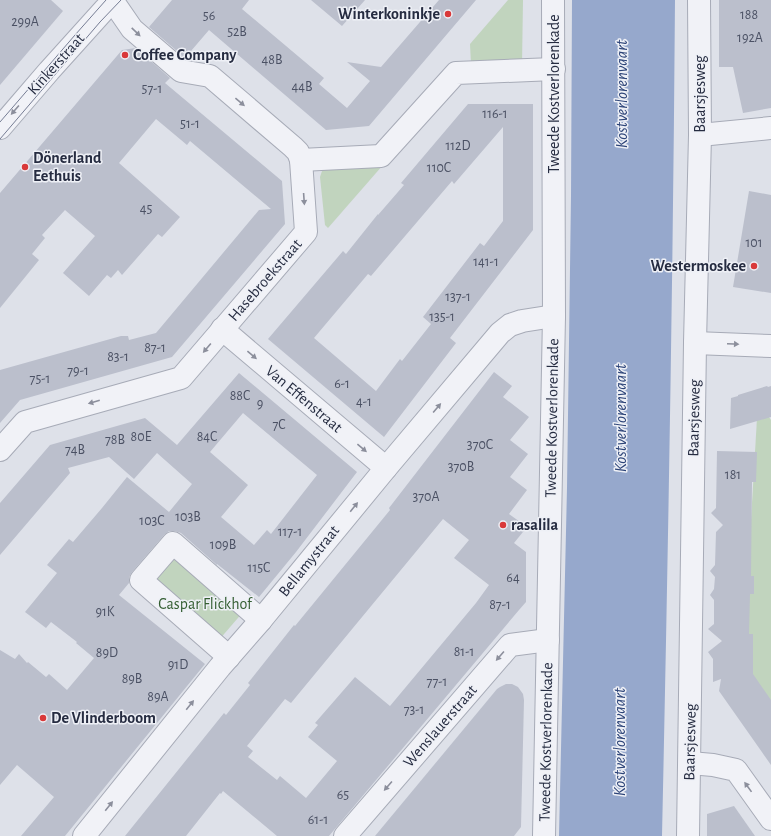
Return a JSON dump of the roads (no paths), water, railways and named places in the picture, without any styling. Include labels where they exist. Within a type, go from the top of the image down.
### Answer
[{"type":"street","points":[[113,0],[132,29],[181,71],[210,76],[293,147],[298,152],[301,160],[381,156],[456,73],[554,69]]},
{"type":"street","name":"Kinkerstraat","points":[[0,128],[113,0]]},
{"type":"street","name":"Tweede Kostverlorenkade","points":[[544,836],[554,316],[553,0]]},
{"type":"street","name":"Baarsjesweg","points":[[688,836],[695,343],[700,135],[699,0]]},
{"type":"street","points":[[700,135],[771,128]]},
{"type":"street","name":"Hasebroekstraat","points":[[0,450],[25,422],[181,378],[306,232],[301,160]]},
{"type":"street","name":"Bellamystraat","points":[[84,836],[229,657],[500,333],[510,325],[522,321],[554,316]]},
{"type":"street","name":"Van Effenstraat","points":[[222,329],[386,468]]},
{"type":"street","points":[[695,343],[771,346]]},
{"type":"street","points":[[229,657],[141,580],[173,543],[261,620]]},
{"type":"street","name":"Wenslauerstraat","points":[[345,836],[510,645],[548,640]]},
{"type":"street","points":[[690,763],[713,765],[736,770],[771,819]]},
{"type":"water","name":"Kostverlorenvaart","points":[[572,0],[675,0],[670,418],[662,836],[559,836],[567,488]]},
{"type":"tram line","points":[[0,122],[106,0]]},
{"type":"tram line","points":[[0,139],[100,22],[121,0]]},
{"type":"place","name":"Winterkoninkje","points":[[448,14]]},
{"type":"place","name":"Coffee Company","points":[[125,55]]},
{"type":"place","name":"Dönerland Eethuis","points":[[25,167]]},
{"type":"place","name":"Westermoskee","points":[[754,266]]},
{"type":"place","name":"rasalila","points":[[503,525]]},
{"type":"place","name":"De Vlinderboom","points":[[43,718]]},
{"type":"park label","name":"Caspar Flickhof","points":[[205,604]]}]
